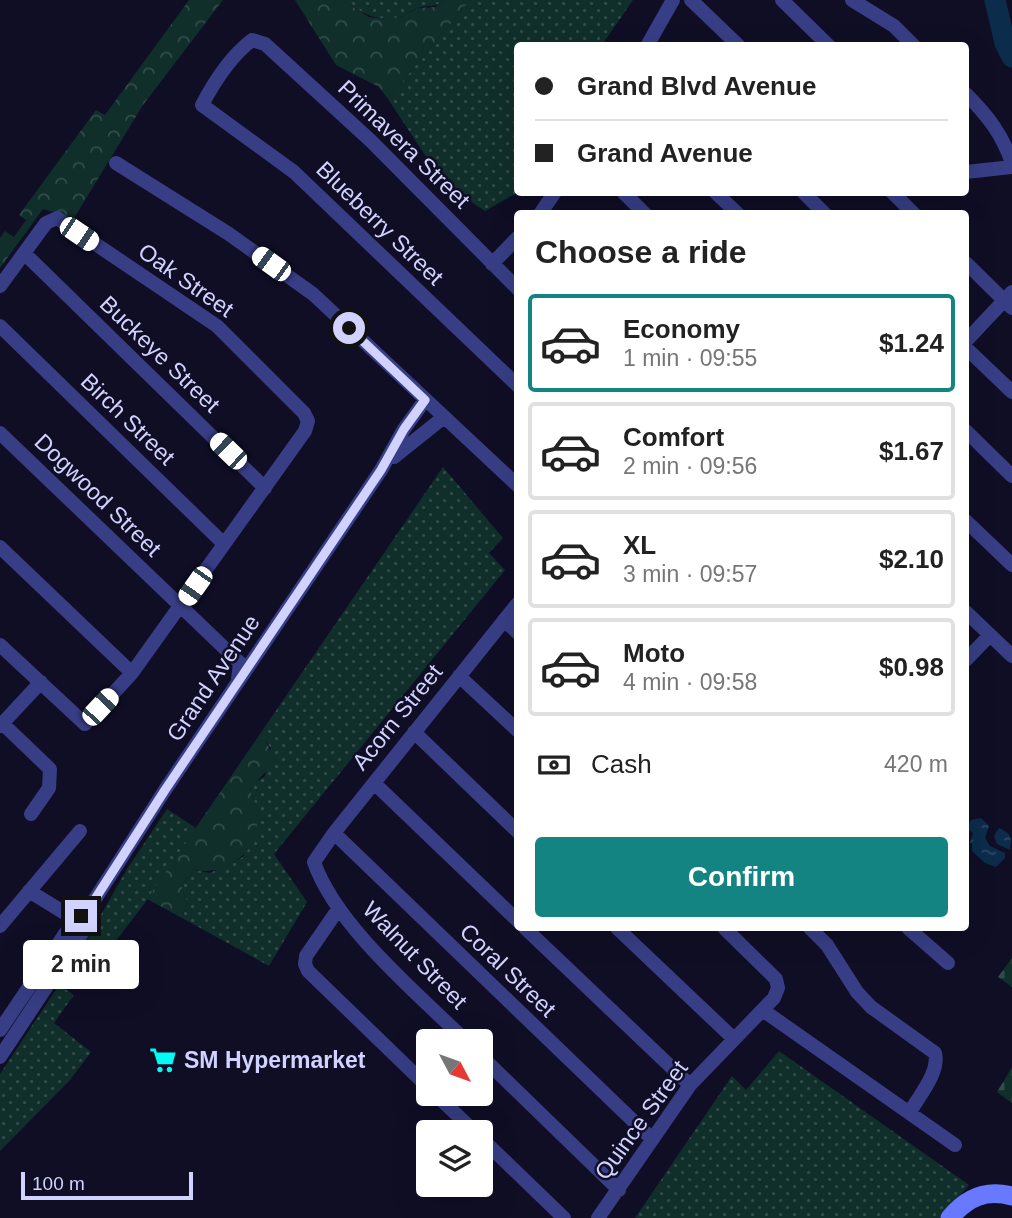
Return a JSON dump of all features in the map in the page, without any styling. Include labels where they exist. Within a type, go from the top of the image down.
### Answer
[{"type":"street","points":[[650,42],[673,0]]},
{"type":"street","points":[[691,0],[735,42]]},
{"type":"street","points":[[782,0],[825,42]]},
{"type":"street","points":[[852,0],[894,26],[911,42]]},
{"type":"street","name":"Primavera Street","points":[[202,105],[241,49],[252,40],[265,44],[371,141],[514,285]]},
{"type":"street","points":[[969,97],[1004,139],[1012,165],[969,172]]},
{"type":"street","name":"Blueberry Street","points":[[202,105],[294,172],[514,382]]},
{"type":"street","points":[[116,163],[229,234],[313,294],[514,482]]},
{"type":"street","points":[[627,196],[641,210]]},
{"type":"street","points":[[719,196],[734,210]]},
{"type":"street","points":[[807,196],[821,210]]},
{"type":"street","points":[[896,196],[910,210]]},
{"type":"street","name":"Oak Street","points":[[24,253],[46,223],[57,218],[217,326],[304,413],[308,421],[305,431],[265,488]]},
{"type":"street","points":[[492,264],[514,241]]},
{"type":"street","points":[[0,286],[24,253]]},
{"type":"street","name":"Buckeye Street","points":[[24,253],[265,488]]},
{"type":"street","points":[[969,266],[1010,300],[969,338]]},
{"type":"street","name":"Birch Street","points":[[0,326],[223,544]]},
{"type":"street","points":[[969,351],[1012,392]]},
{"type":"street","name":"Grand Avenue","points":[[0,1030],[29,1000],[82,933],[81,916],[381,470],[404,429],[425,400]]},
{"type":"street","name":"Grand Avenue","points":[[381,470],[406,445],[444,417]]},
{"type":"street","name":"Dogwood Street","points":[[0,433],[240,663],[237,683]]},
{"type":"street","points":[[969,434],[1012,475]]},
{"type":"street","points":[[0,645],[85,724],[132,673],[265,488]]},
{"type":"street","points":[[969,524],[1012,565]]},
{"type":"street","points":[[0,547],[132,673]]},
{"type":"street","name":"Acorn Street","points":[[314,862],[334,833],[514,608]]},
{"type":"street","points":[[969,615],[1012,656]]},
{"type":"street","points":[[504,620],[514,629]]},
{"type":"street","points":[[969,657],[989,635]]},
{"type":"street","points":[[459,676],[514,727]]},
{"type":"street","points":[[31,814],[49,788],[50,769],[1,725],[41,682]]},
{"type":"street","points":[[414,732],[514,828]]},
{"type":"street","points":[[374,783],[514,917]]},
{"type":"street","points":[[0,926],[80,831]]},
{"type":"street","name":"Coral Street","points":[[334,833],[652,1139]]},
{"type":"street","name":"Walnut Street","points":[[314,862],[340,908],[367,944],[454,1029]]},
{"type":"street","points":[[29,891],[81,916]]},
{"type":"street","points":[[340,908],[306,956],[308,971],[416,1075]]},
{"type":"street","points":[[528,931],[690,1085]]},
{"type":"street","points":[[620,931],[734,1039]]},
{"type":"street","name":"Quince Street","points":[[598,1218],[690,1085],[774,998],[778,988],[776,979],[727,931]]},
{"type":"street","points":[[813,931],[827,945],[858,992],[872,1007],[935,1053],[937,1061],[910,1112]]},
{"type":"street","points":[[911,931],[948,963]]},
{"type":"street","name":"Grand Avenue","points":[[0,1057],[29,1000]]},
{"type":"street","points":[[764,1011],[955,1145]]},
{"type":"street","points":[[494,1069],[619,1190]]},
{"type":"street","points":[[448,1106],[462,1120]]},
{"type":"street","points":[[493,1150],[564,1218]]},
{"type":"street","points":[[950,1218],[967,1201],[982,1194],[995,1192],[1012,1196]]},
{"type":"green space","points":[[189,0],[223,0],[143,105],[74,218],[43,209],[0,268],[0,238],[5,231],[14,237],[26,220],[19,215],[96,110],[105,115]]},
{"type":"green space","points":[[295,0],[342,0],[369,17],[385,19],[401,17],[418,8],[435,7],[444,0],[470,0],[388,99],[379,87],[336,65]]},
{"type":"green space","points":[[342,0],[444,0],[403,16],[386,19],[364,13]]},
{"type":"green space","points":[[470,0],[633,0],[604,42],[514,42],[514,194],[485,211],[452,189],[425,155],[388,99]]},
{"type":"green space","points":[[443,467],[503,538],[489,553],[505,570],[274,854],[307,902],[269,966],[182,918],[187,902],[181,884],[195,870],[210,873],[243,857],[260,816],[250,790],[265,776],[271,748],[260,734]]},
{"type":"green space","points":[[260,734],[271,752],[272,759],[271,765],[250,790],[260,816],[257,825],[258,839],[231,864],[215,870],[195,870],[181,884],[187,902],[182,918],[147,899]]},
{"type":"green space","points":[[167,809],[196,828],[148,899],[94,969],[77,957],[127,869]]},
{"type":"green space","points":[[1012,958],[1012,987],[998,977]]},
{"type":"green space","points":[[59,985],[74,995],[54,1023],[91,1052],[70,1080],[0,1151],[0,1074]]},
{"type":"green space","points":[[779,1051],[969,1185],[940,1218],[635,1218],[732,1076],[746,1090]]},
{"type":"green space","points":[[1012,1067],[1012,1103],[997,1092]]},
{"type":"water","points":[[981,818],[989,826],[985,838],[990,846],[1005,853],[1005,858],[996,867],[985,863],[972,851],[970,843],[973,833],[969,830],[971,820]]},
{"type":"water","points":[[999,828],[1010,836],[1010,850],[997,844],[994,836]]},
{"type":"waterway","points":[[995,0],[1005,43],[1012,57]]},
{"type":"place","name":"SM Hypermarket","points":[[163,1060]]},
{"type":"route","points":[[81,916],[86,913],[425,400],[349,328]]}]
